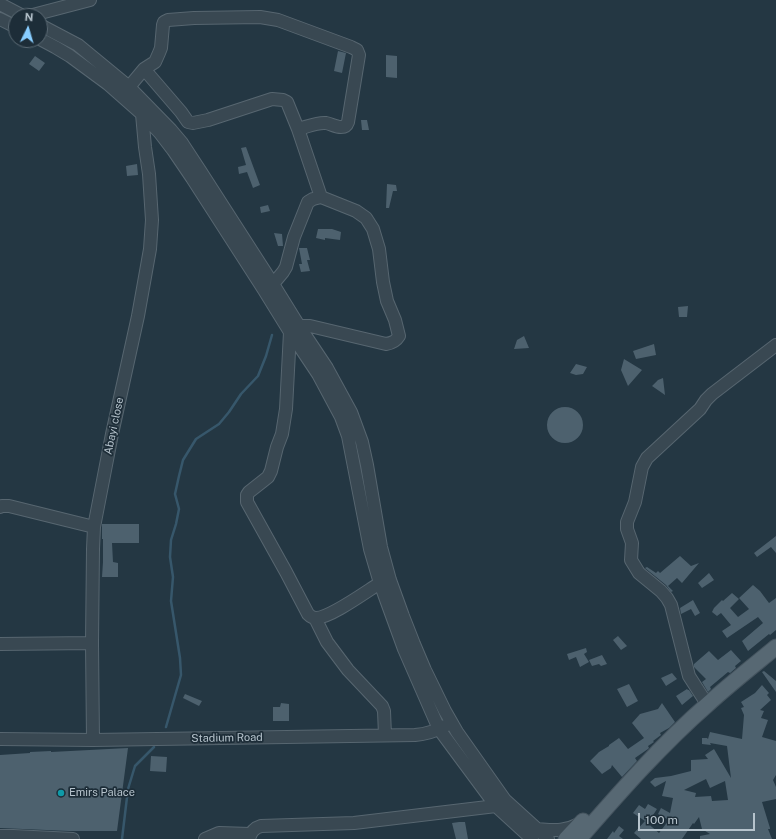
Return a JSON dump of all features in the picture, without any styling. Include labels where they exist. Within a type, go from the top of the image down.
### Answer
[{"type":"main road","points":[[579,839],[631,780],[707,704],[776,647]]},
{"type":"main road","points":[[566,839],[581,822],[631,780]]},
{"type":"street","points":[[48,11],[90,0]]},
{"type":"street","points":[[129,87],[144,69],[155,62],[161,48],[163,25],[164,22],[168,20],[253,17],[278,20],[351,47],[357,50],[359,55],[347,125],[341,128],[320,123],[298,129]]},
{"type":"street","points":[[48,29],[78,45],[129,87],[171,130],[182,143],[273,284],[294,329],[341,417],[348,436],[370,549],[380,583],[404,649],[439,729],[496,806],[520,827],[548,839]]},
{"type":"street","points":[[48,43],[70,56],[108,84],[142,114],[160,133],[173,150],[264,290],[294,329],[328,368],[351,412],[359,432],[367,466],[381,547],[390,580],[414,644],[445,711],[457,732],[505,800],[535,834]]},
{"type":"street","points":[[144,69],[188,122],[192,123],[208,120],[272,99],[287,102],[298,129],[321,197]]},
{"type":"street","name":"Abayi close","points":[[93,740],[92,643],[94,527],[112,434],[138,316],[150,249],[152,220],[149,174],[142,114]]},
{"type":"street","points":[[273,284],[286,267],[294,237],[308,202],[313,199],[321,197],[356,211],[366,218],[373,229],[379,249],[387,301],[395,320],[399,336],[396,340],[392,343],[386,344],[310,326],[294,329]]},
{"type":"street","points":[[294,329],[287,402],[282,434],[271,471],[268,476],[249,492],[246,498],[247,502],[311,617],[321,617],[339,609],[380,583]]},
{"type":"street","points":[[707,704],[687,672],[671,606],[667,598],[661,591],[639,573],[632,560],[632,543],[627,529],[628,522],[635,502],[642,467],[647,458],[700,409],[712,394],[776,345]]},
{"type":"street","points":[[0,507],[10,506],[94,527]]},
{"type":"street","points":[[315,618],[327,642],[348,670],[382,706],[384,711],[385,736]]},
{"type":"street","points":[[0,644],[92,643]]},
{"type":"street","name":"Stadium Road","points":[[0,739],[93,740],[415,735],[424,734],[439,729],[451,722]]},
{"type":"street","points":[[205,839],[219,833],[249,836],[252,830],[261,826],[354,824],[496,806]]},
{"type":"street","points":[[535,834],[571,828],[581,822]]},
{"type":"street","points":[[520,827],[525,839]]},
{"type":"street","points":[[0,836],[73,839]]},
{"type":"building","points":[[338,51],[346,53],[342,73],[334,71]]},
{"type":"building","points":[[386,55],[397,56],[397,78],[386,77]]},
{"type":"building","points":[[35,56],[45,63],[39,71],[29,64]]},
{"type":"building","points":[[361,120],[367,120],[369,130],[362,130]]},
{"type":"building","points":[[246,147],[260,185],[253,188],[247,172],[239,174],[238,167],[246,165],[241,148]]},
{"type":"building","points":[[137,164],[138,175],[127,176],[126,166]]},
{"type":"building","points":[[387,184],[396,185],[397,191],[393,191],[389,208],[386,208]]},
{"type":"building","points":[[268,205],[270,211],[261,213],[260,207]]},
{"type":"building","points":[[318,229],[332,229],[341,232],[340,240],[325,238],[325,240],[316,238]]},
{"type":"building","points":[[274,233],[282,234],[283,246],[278,246]]},
{"type":"building","points":[[299,248],[307,248],[310,260],[307,260],[310,271],[301,272],[299,264],[302,264]]},
{"type":"building","points":[[688,306],[687,317],[679,317],[678,307]]},
{"type":"building","points":[[524,336],[529,348],[514,349],[517,340]]},
{"type":"building","points":[[654,344],[656,355],[636,359],[633,351]]},
{"type":"building","points":[[624,359],[642,370],[628,386],[621,370]]},
{"type":"building","points":[[576,364],[587,367],[583,374],[576,375],[570,373]]},
{"type":"building","points":[[663,378],[665,395],[652,386],[658,380]]},
{"type":"building","points":[[569,407],[578,412],[582,418],[582,432],[578,438],[569,443],[561,443],[552,438],[548,432],[547,421],[552,412],[558,408]]},
{"type":"building","points":[[102,524],[139,524],[139,543],[112,543],[113,562],[118,563],[118,577],[102,577]]},
{"type":"building","points":[[776,536],[776,553],[771,547],[757,557],[754,553]]},
{"type":"building","points":[[680,556],[691,566],[699,563],[682,583],[677,578],[668,586],[673,591],[671,592],[666,585],[645,568],[647,567],[656,573],[658,571],[660,573]]},
{"type":"building","points":[[709,573],[714,580],[702,588],[698,583]]},
{"type":"building","points":[[753,585],[760,591],[769,603],[776,598],[776,630],[748,651],[742,641],[763,623],[758,617],[727,638],[722,631],[731,625],[721,613],[717,616],[712,612],[722,600],[723,601],[732,593],[739,599],[730,608],[738,617],[749,609],[739,598]]},
{"type":"building","points":[[693,600],[700,613],[695,616],[691,609],[681,614],[680,608]]},
{"type":"building","points":[[618,636],[627,646],[621,650],[613,640]]},
{"type":"building","points":[[586,648],[587,652],[584,654],[589,662],[580,667],[576,657],[569,660],[567,654]]},
{"type":"building","points":[[731,650],[741,661],[735,666],[736,668],[730,673],[728,672],[710,687],[711,689],[708,692],[702,682],[706,679],[694,667],[694,664],[709,651],[718,660]]},
{"type":"building","points":[[602,655],[607,664],[592,666],[589,660]]},
{"type":"building","points":[[764,671],[776,681],[776,692],[762,672]]},
{"type":"building","points":[[672,673],[677,679],[666,686],[661,678]]},
{"type":"building","points":[[629,684],[638,701],[627,707],[617,689]]},
{"type":"building","points":[[762,685],[769,693],[767,695],[771,700],[760,710],[764,711],[761,718],[768,720],[762,737],[776,741],[776,775],[773,780],[776,787],[776,799],[762,802],[770,828],[768,829],[772,839],[700,839],[700,836],[710,834],[702,829],[699,817],[682,839],[641,839],[634,833],[645,821],[659,833],[669,820],[658,814],[661,808],[670,813],[673,798],[662,796],[666,781],[655,787],[650,782],[655,778],[691,771],[691,760],[708,759],[705,755],[714,749],[731,778],[727,746],[710,743],[711,745],[702,744],[702,738],[708,739],[710,732],[742,739],[744,715],[741,708],[744,707],[741,702],[755,693]],"holes":[[[706,779],[710,788],[725,781],[728,800],[712,801],[711,796],[695,797],[696,793],[684,790]]]},
{"type":"building","points":[[687,689],[693,696],[682,705],[676,696]]},
{"type":"building","points":[[185,694],[202,701],[199,706],[183,698]]},
{"type":"building","points":[[281,703],[289,704],[289,721],[273,721],[273,707],[280,707]]},
{"type":"building","points":[[662,703],[675,722],[669,728],[660,733],[661,735],[648,746],[648,749],[635,758],[637,761],[622,777],[612,765],[611,768],[602,774],[590,761],[599,752],[619,738],[628,749],[644,738],[632,723],[640,714],[658,709]]},
{"type":"building","name":"Emirs Palace","points":[[128,748],[117,831],[69,831],[0,828],[0,755],[30,752]]},
{"type":"building","points":[[151,756],[167,757],[166,772],[150,771]]},
{"type":"building","points":[[648,804],[657,809],[648,823],[633,813],[639,805],[645,809]]},
{"type":"building","points":[[465,822],[468,839],[456,839],[452,823]]},
{"type":"building","points":[[619,826],[624,830],[619,836],[623,839],[607,839],[613,831],[614,833]]},
{"type":"waterway","points":[[166,727],[181,675],[180,658],[171,601],[173,577],[170,557],[171,540],[179,509],[175,494],[183,460],[196,439],[219,424],[241,394],[258,376],[272,335]]},
{"type":"waterway","points":[[122,839],[128,789],[135,766],[154,747]]},
{"type":"place","name":"Emirs Palace","points":[[61,793]]}]
